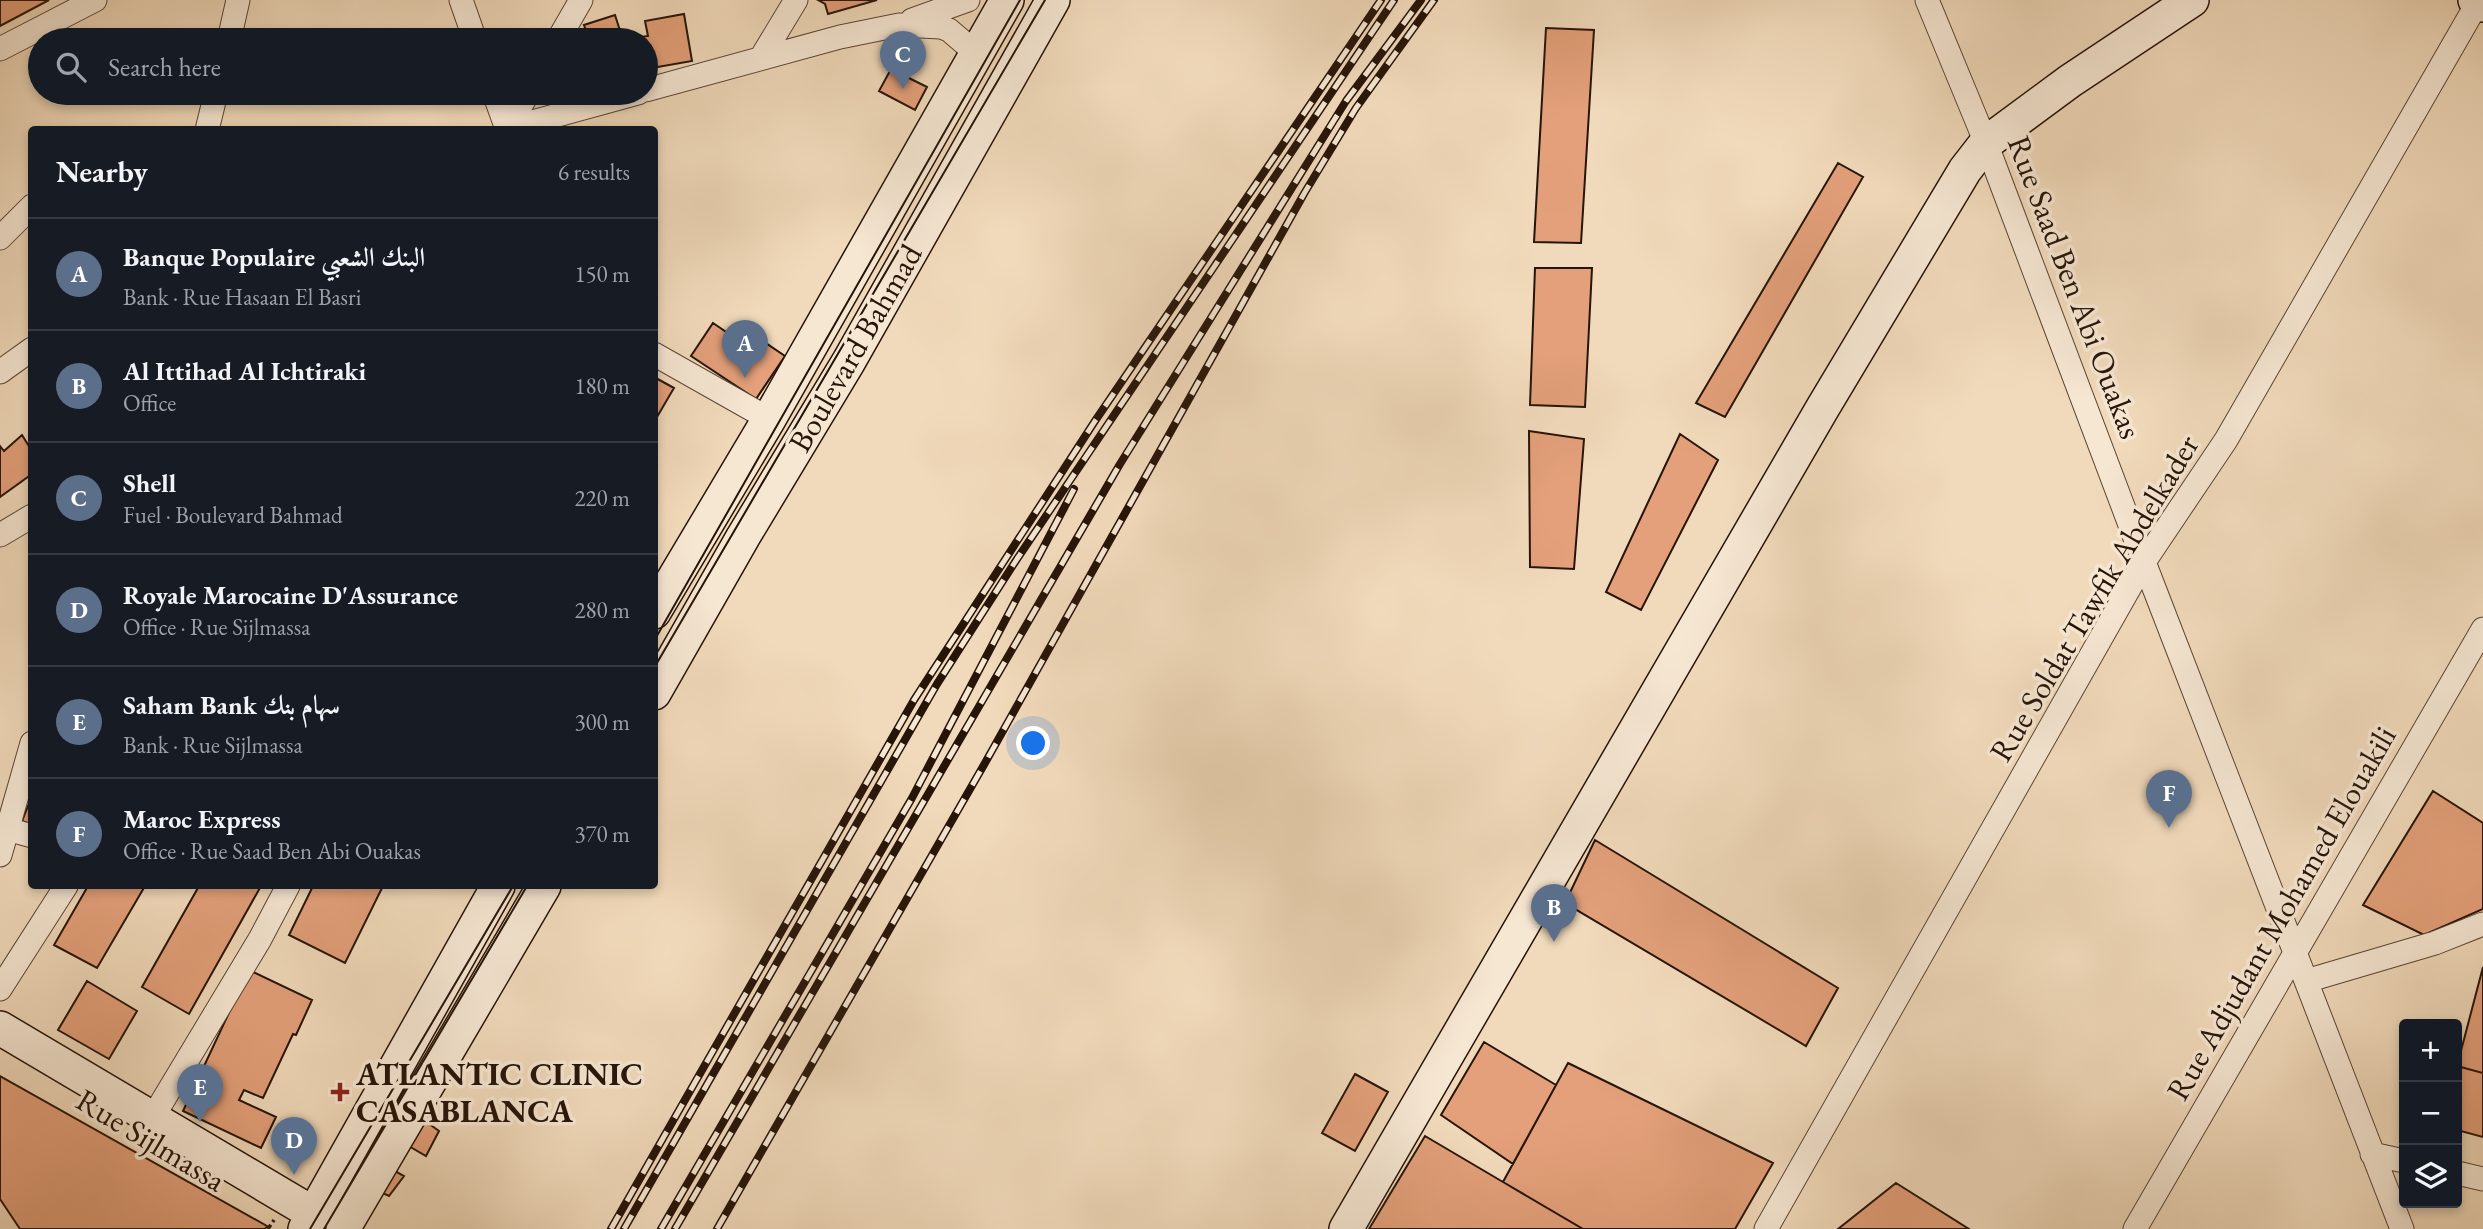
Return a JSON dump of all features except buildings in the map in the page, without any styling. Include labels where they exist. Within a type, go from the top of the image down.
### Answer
[{"type":"main road","name":"Boulevard Bahmad","points":[[658,597],[663,579],[769,419],[1007,0]]},
{"type":"main road","name":"Boulevard Bahmad","points":[[658,686],[743,537],[849,361],[1053,0]]},
{"type":"main road","points":[[1346,1229],[1955,185],[1986,143],[2070,81],[2192,0]]},
{"type":"main road","points":[[306,1224],[496,889]]},
{"type":"main road","points":[[343,1229],[542,889]]},
{"type":"main road","name":"Rue Sijlmassa","points":[[0,1028],[153,1117],[306,1224]]},
{"type":"main road","name":"Rue Sijlmassa","points":[[0,1055],[306,1224]]},
{"type":"street","points":[[41,28],[95,0]]},
{"type":"street","points":[[232,28],[238,0]]},
{"type":"street","points":[[461,0],[471,28]]},
{"type":"street","points":[[565,28],[581,0]]},
{"type":"street","points":[[761,58],[796,0]]},
{"type":"street","points":[[658,87],[840,37],[899,25],[968,0]]},
{"type":"street","name":"Rue Saad Ben Abi Ouakas","points":[[1927,0],[1986,143],[2144,562],[2402,1229]]},
{"type":"street","name":"Rue Soldat Tawfik Abdelkader","points":[[1766,1229],[2144,562],[2226,440],[2479,2]]},
{"type":"street","points":[[899,25],[941,27],[949,30],[976,52]]},
{"type":"street","points":[[0,49],[28,35]]},
{"type":"street","points":[[208,126],[213,105]]},
{"type":"street","points":[[498,105],[506,126]]},
{"type":"street","points":[[509,126],[521,105]]},
{"type":"street","points":[[521,126],[596,105]]},
{"type":"street","points":[[0,238],[28,210]]},
{"type":"street","points":[[0,372],[28,352]]},
{"type":"street","points":[[658,356],[769,419]]},
{"type":"street","points":[[0,535],[28,518]]},
{"type":"street","name":"Rue Adjudant Mohamed Elouakili","points":[[2135,1229],[2483,629]]},
{"type":"street","points":[[0,855],[3,828],[28,755]]},
{"type":"street","points":[[3,828],[28,835]]},
{"type":"street","points":[[0,989],[64,889]]},
{"type":"street","points":[[153,1117],[260,939],[286,889]]},
{"type":"street","points":[[2306,981],[2435,943],[2483,924]]},
{"type":"street","points":[[2372,1154],[2399,1160]]},
{"type":"street","points":[[2462,1174],[2483,1179]]},
{"type":"tram line","points":[[658,634],[1020,0]]},
{"type":"tram line","points":[[658,661],[1045,0]]},
{"type":"tram line","points":[[310,1229],[511,889]]},
{"type":"tram line","points":[[324,1229],[525,889]]},
{"type":"railway","points":[[611,1229],[914,700],[1095,421],[1381,0]]},
{"type":"railway","points":[[624,1229],[937,684],[1017,559],[1394,0]]},
{"type":"railway","points":[[675,1229],[1120,464],[1346,101],[1421,0]]},
{"type":"railway","points":[[717,1229],[985,763],[1305,192],[1356,108],[1434,0]]},
{"type":"railway","points":[[661,1229],[912,798],[1074,489]]},
{"type":"place","name":"Shell","points":[[903,89]]},
{"type":"place","name":"Banque Populaire البنك الشعبي","points":[[745,378]]},
{"type":"place","name":"Maroc Express","points":[[2169,828]]},
{"type":"place","name":"Al Ittihad Al Ichtiraki","points":[[1554,942]]},
{"type":"place","name":"ATLANTIC CLINIC CASABLANCA","points":[[340,1092]]},
{"type":"place","name":"Saham Bank سهام بنك","points":[[200,1122]]},
{"type":"place","name":"Royale Marocaine D'Assurance","points":[[294,1175]]}]
